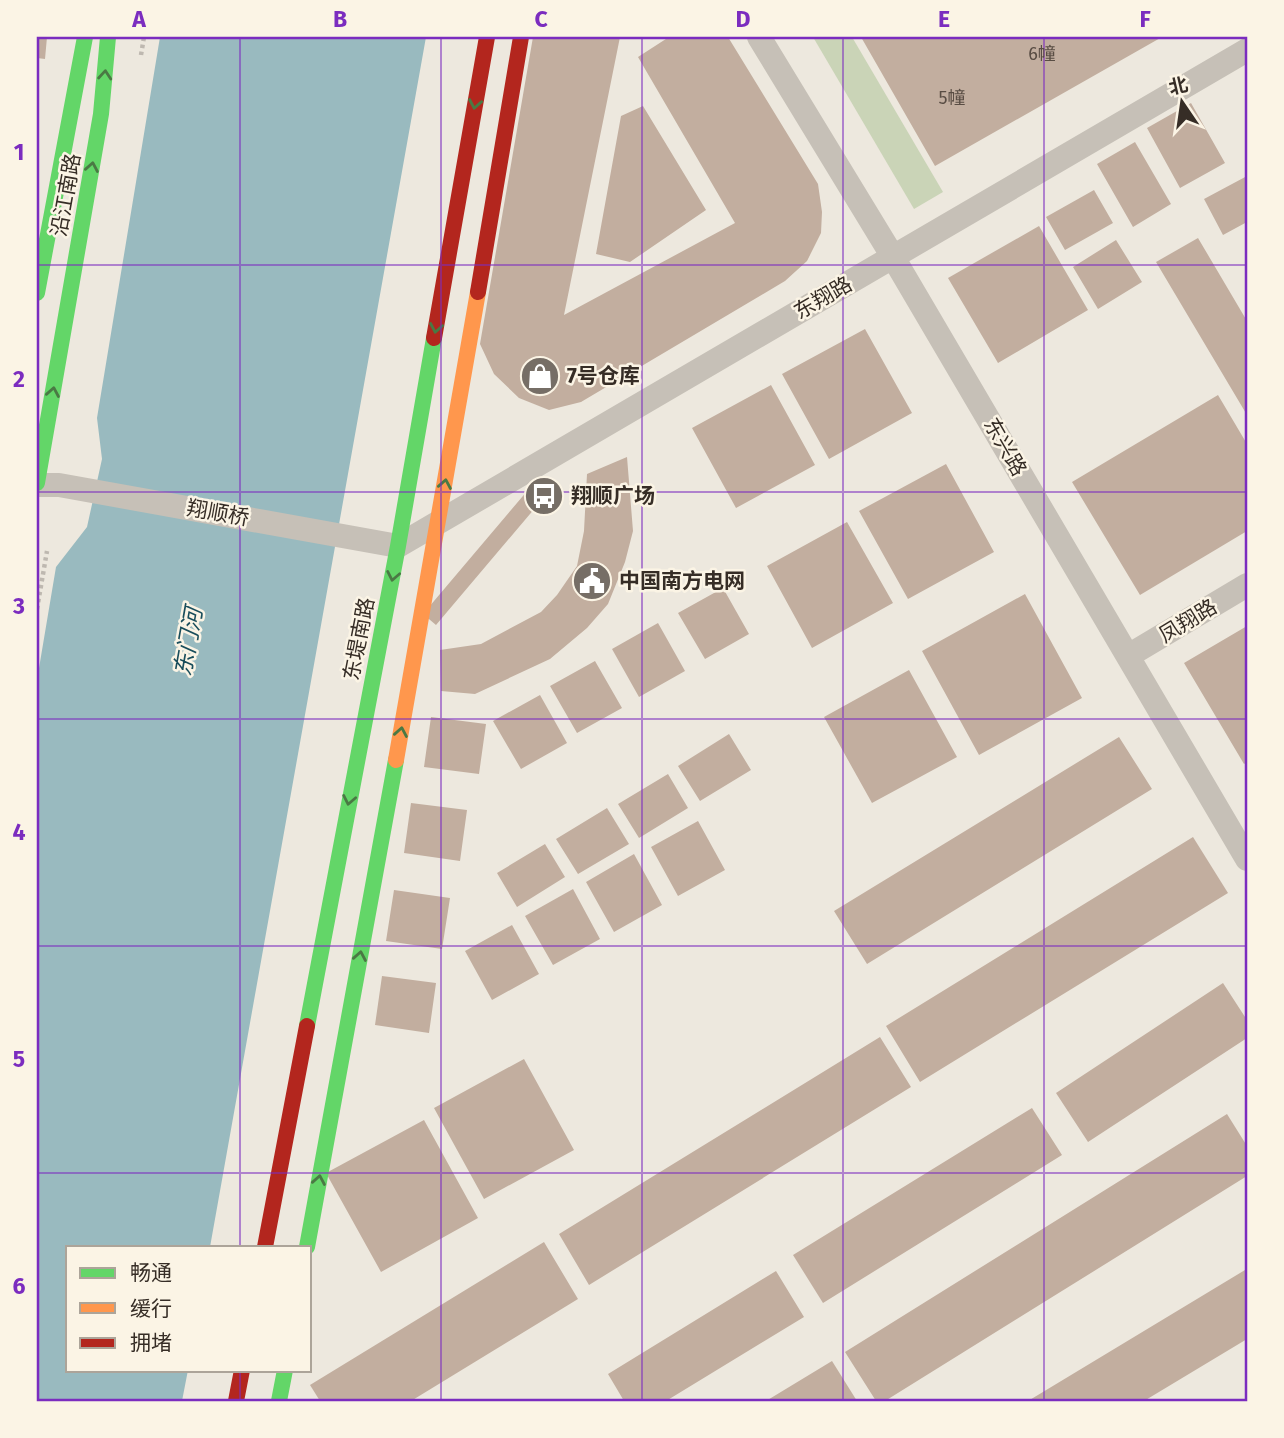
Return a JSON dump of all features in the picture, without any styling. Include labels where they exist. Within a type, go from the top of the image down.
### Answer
[{"type":"main road","name":"沿江南路","points":[[37,293],[85,37]]},
{"type":"main road","name":"沿江南路","points":[[37,484],[101,114],[108,37]]},
{"type":"main road","name":"东堤南路","points":[[265,1246],[398,546],[487,37]]},
{"type":"main road","points":[[307,1246],[439,523],[521,37]]},
{"type":"main road","points":[[236,1401],[242,1372]]},
{"type":"main road","points":[[279,1401],[285,1372]]},
{"type":"street","name":"东兴路","points":[[759,37],[893,257],[1247,859]]},
{"type":"street","name":"东翔路","points":[[398,546],[1247,50]]},
{"type":"street","name":"翔顺桥","points":[[37,484],[59,485],[398,546]]},
{"type":"street","name":"凤翔路","points":[[1128,656],[1247,585]]},
{"type":"path","points":[[37,608],[47,551]]},
{"type":"green space","points":[[813,37],[852,37],[943,192],[914,209]]},
{"type":"water","name":"东门河","points":[[160,37],[426,37],[210,1246],[66,1246],[66,1372],[188,1372],[182,1401],[37,1401],[37,680],[56,567],[87,527],[102,459],[97,418]]},
{"type":"building","points":[[37,37],[47,37],[45,59],[37,58]]},
{"type":"building","points":[[533,37],[620,37],[564,315],[735,223],[638,57],[669,37],[728,37],[818,184],[822,212],[821,233],[807,261],[785,281],[581,402],[549,410],[519,398],[494,374],[480,344]]},
{"type":"building","points":[[861,37],[1162,37],[935,166]]},
{"type":"building","points":[[1191,103],[1225,163],[1180,188],[1147,128]]},
{"type":"building","points":[[643,106],[706,210],[630,262],[596,254],[621,116]]},
{"type":"building","points":[[1135,142],[1171,204],[1133,227],[1097,164]]},
{"type":"building","points":[[1247,176],[1247,222],[1223,235],[1204,199]]},
{"type":"building","points":[[1094,190],[1113,223],[1065,250],[1046,217]]},
{"type":"building","points":[[1039,226],[1088,310],[998,363],[948,278]]},
{"type":"building","points":[[1198,238],[1247,321],[1247,415],[1156,262]]},
{"type":"building","points":[[1116,240],[1142,282],[1098,309],[1073,267]]},
{"type":"building","points":[[865,329],[912,413],[829,459],[782,374]]},
{"type":"building","points":[[771,385],[815,465],[736,508],[692,428]]},
{"type":"building","points":[[1218,395],[1247,444],[1247,531],[1140,595],[1072,482]]},
{"type":"building","name":"中国南方电网","points":[[627,457],[633,531],[625,562],[608,604],[587,628],[550,659],[475,694],[441,691],[440,650],[481,644],[541,612],[557,595],[577,566],[584,531],[587,474]]},
{"type":"building","points":[[946,464],[994,552],[908,599],[859,511]]},
{"type":"building","points":[[539,477],[552,488],[436,625],[423,614]]},
{"type":"building","points":[[847,522],[893,603],[812,648],[767,566]]},
{"type":"building","points":[[723,588],[749,634],[705,659],[678,613]]},
{"type":"building","points":[[1025,594],[1082,698],[979,755],[922,651]]},
{"type":"building","points":[[658,623],[685,671],[639,697],[612,649]]},
{"type":"building","points":[[1247,626],[1247,762],[1244,764],[1184,663]]},
{"type":"building","points":[[595,661],[622,708],[577,733],[550,686]]},
{"type":"building","points":[[909,670],[957,757],[872,803],[824,717]]},
{"type":"building","points":[[540,695],[567,743],[521,769],[493,721]]},
{"type":"building","points":[[431,717],[486,724],[479,774],[424,767]]},
{"type":"building","points":[[729,734],[751,770],[700,801],[678,766]]},
{"type":"building","points":[[1119,737],[1152,789],[867,964],[834,911]]},
{"type":"building","points":[[668,774],[688,808],[639,838],[618,804]]},
{"type":"building","points":[[411,803],[467,810],[460,861],[404,853]]},
{"type":"building","points":[[607,808],[629,844],[578,874],[556,839]]},
{"type":"building","points":[[698,821],[725,870],[678,896],[651,847]]},
{"type":"building","points":[[1193,837],[1228,893],[920,1082],[886,1026]]},
{"type":"building","points":[[545,844],[565,877],[517,907],[497,873]]},
{"type":"building","points":[[634,854],[662,905],[614,932],[586,882]]},
{"type":"building","points":[[573,889],[600,939],[553,965],[525,916]]},
{"type":"building","points":[[394,890],[450,898],[442,949],[386,941]]},
{"type":"building","points":[[512,925],[539,974],[492,1000],[465,951]]},
{"type":"building","points":[[382,976],[436,983],[429,1033],[375,1025]]},
{"type":"building","points":[[1223,983],[1247,1020],[1247,1038],[1088,1142],[1056,1093]]},
{"type":"building","points":[[880,1037],[911,1087],[589,1285],[559,1234]]},
{"type":"building","points":[[524,1059],[574,1150],[484,1199],[434,1108]]},
{"type":"building","points":[[1032,1108],[1062,1155],[823,1303],[793,1255]]},
{"type":"building","points":[[1227,1114],[1247,1146],[1247,1176],[885,1401],[876,1401],[845,1352]]},
{"type":"building","points":[[424,1120],[478,1218],[381,1272],[326,1173]]},
{"type":"building","points":[[544,1242],[578,1299],[411,1401],[320,1401],[310,1385]]},
{"type":"building","points":[[1245,1270],[1247,1339],[1144,1401],[1028,1401]]},
{"type":"building","points":[[776,1271],[804,1317],[666,1401],[624,1401],[608,1374]]},
{"type":"building","points":[[832,1361],[857,1401],[766,1401]]},
{"type":"traffic: fast","points":[[37,293],[85,37]]},
{"type":"traffic: fast","points":[[37,483],[101,114],[108,37]]},
{"type":"traffic: fast","points":[[307,1026],[398,546],[434,338]]},
{"type":"traffic: fast","points":[[307,1246],[396,760]]},
{"type":"traffic: fast","points":[[279,1401],[285,1372]]},
{"type":"traffic: slow","points":[[396,760],[478,292]]},
{"type":"traffic: jam","points":[[434,338],[487,37]]},
{"type":"traffic: jam","points":[[478,292],[521,37]]},
{"type":"traffic: jam","points":[[265,1246],[307,1026]]},
{"type":"traffic: jam","points":[[236,1401],[242,1372]]},
{"type":"place","name":"7号仓库","points":[[540,376]]},
{"type":"place","name":"翔顺广场","points":[[544,496]]},
{"type":"place","name":"中国南方电网","points":[[592,581]]}]
